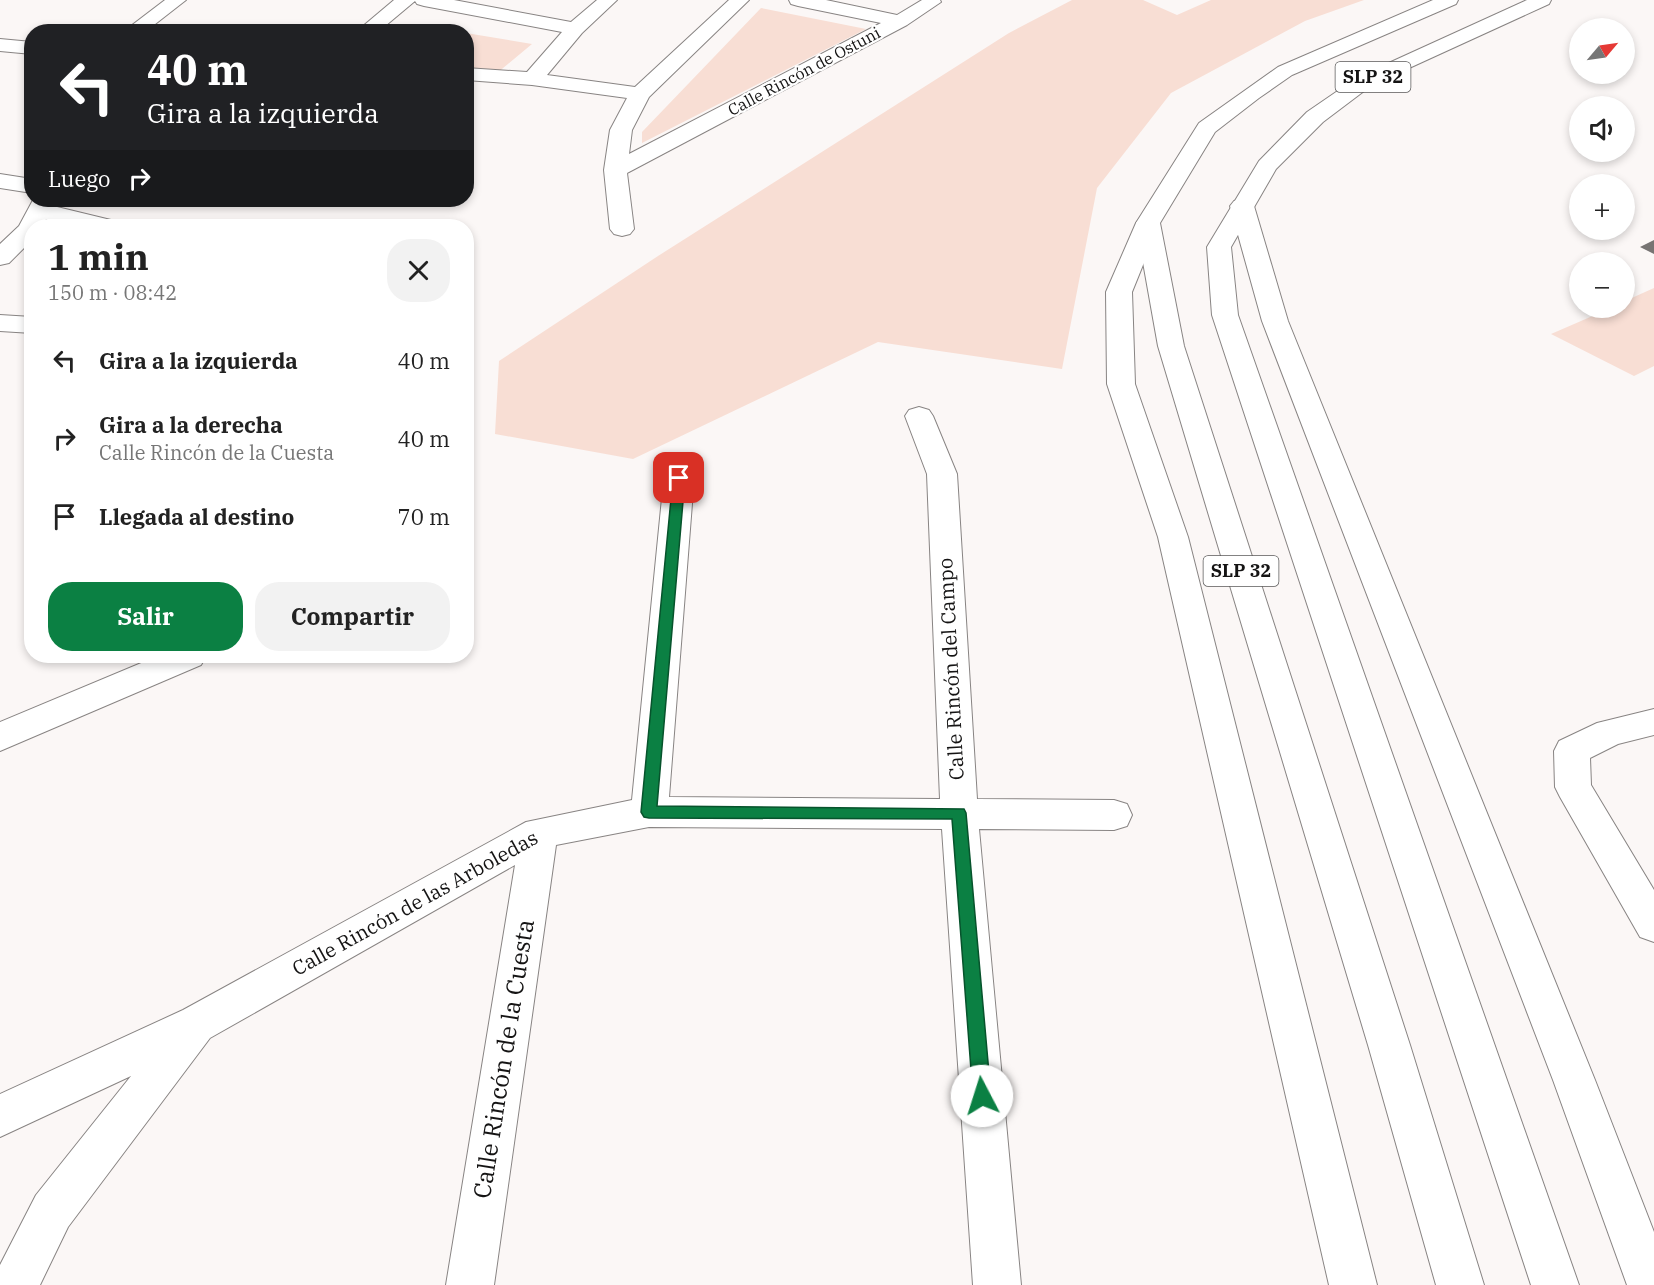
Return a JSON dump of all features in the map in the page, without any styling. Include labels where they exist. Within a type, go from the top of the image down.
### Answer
[{"type":"street","points":[[143,24],[177,0]]},
{"type":"street","points":[[375,24],[406,0]]},
{"type":"street","points":[[424,0],[575,29]]},
{"type":"street","points":[[532,79],[575,29],[608,0]]},
{"type":"street","points":[[622,229],[615,170],[621,130],[640,94],[740,0]]},
{"type":"street","name":"Calle Rincón de Ostuni","points":[[798,0],[900,21]]},
{"type":"street","name":"SLP 32","points":[[1449,0],[1285,71],[1252,94],[1207,128],[1148,223],[1171,346],[1386,1034],[1460,1285]]},
{"type":"street","name":"SLP 32","points":[[1542,0],[1365,81],[1315,117],[1267,166],[1219,247],[1225,315],[1556,1285]]},
{"type":"street","points":[[900,21],[932,2]]},
{"type":"street","name":"Calle Rincón de Ostuni","points":[[615,170],[900,21]]},
{"type":"street","points":[[0,45],[24,47]]},
{"type":"street","points":[[474,75],[532,79],[640,94]]},
{"type":"street","points":[[0,181],[24,185]]},
{"type":"street","points":[[1242,206],[1275,321],[1574,1080],[1650,1285]]},
{"type":"street","points":[[47,207],[85,219]]},
{"type":"street","points":[[1148,223],[1119,292],[1121,384],[1173,537],[1353,1285]]},
{"type":"street","points":[[13,250],[24,236]]},
{"type":"street","points":[[0,323],[24,324]]},
{"type":"street","name":"Calle Rincón del Campo","points":[[919,416],[942,474],[959,813],[997,1285]]},
{"type":"street","points":[[649,812],[679,478]]},
{"type":"street","points":[[0,737],[173,663]]},
{"type":"street","points":[[1654,722],[1609,733],[1572,751],[1573,787],[1654,925]]},
{"type":"street","name":"Calle Rincón de las Arboledas","points":[[0,1116],[198,1023],[539,833],[649,812],[1114,815]]},
{"type":"street","name":"Calle Rincón de la Cuesta","points":[[470,1285],[539,833]]},
{"type":"street","points":[[15,1285],[52,1211],[198,1023]]},
{"type":"shaded area","points":[[1072,0],[1143,0],[1177,15],[1211,0],[1364,0],[1305,21],[1171,93],[1097,188],[1062,369],[878,342],[633,459],[495,434],[499,361],[658,256],[1009,33]]},
{"type":"shaded area","points":[[761,8],[866,29],[642,143],[642,132]]},
{"type":"shaded area","points":[[474,34],[532,44],[496,74],[474,72]]},
{"type":"shaded area","points":[[1654,288],[1654,366],[1634,376],[1551,334],[1588,318],[1635,318],[1635,297]]},
{"type":"building","points":[[1654,240],[1654,254],[1640,247]]},
{"type":"route","points":[[679,478],[658,732],[649,812],[959,813],[982,1096]]}]
